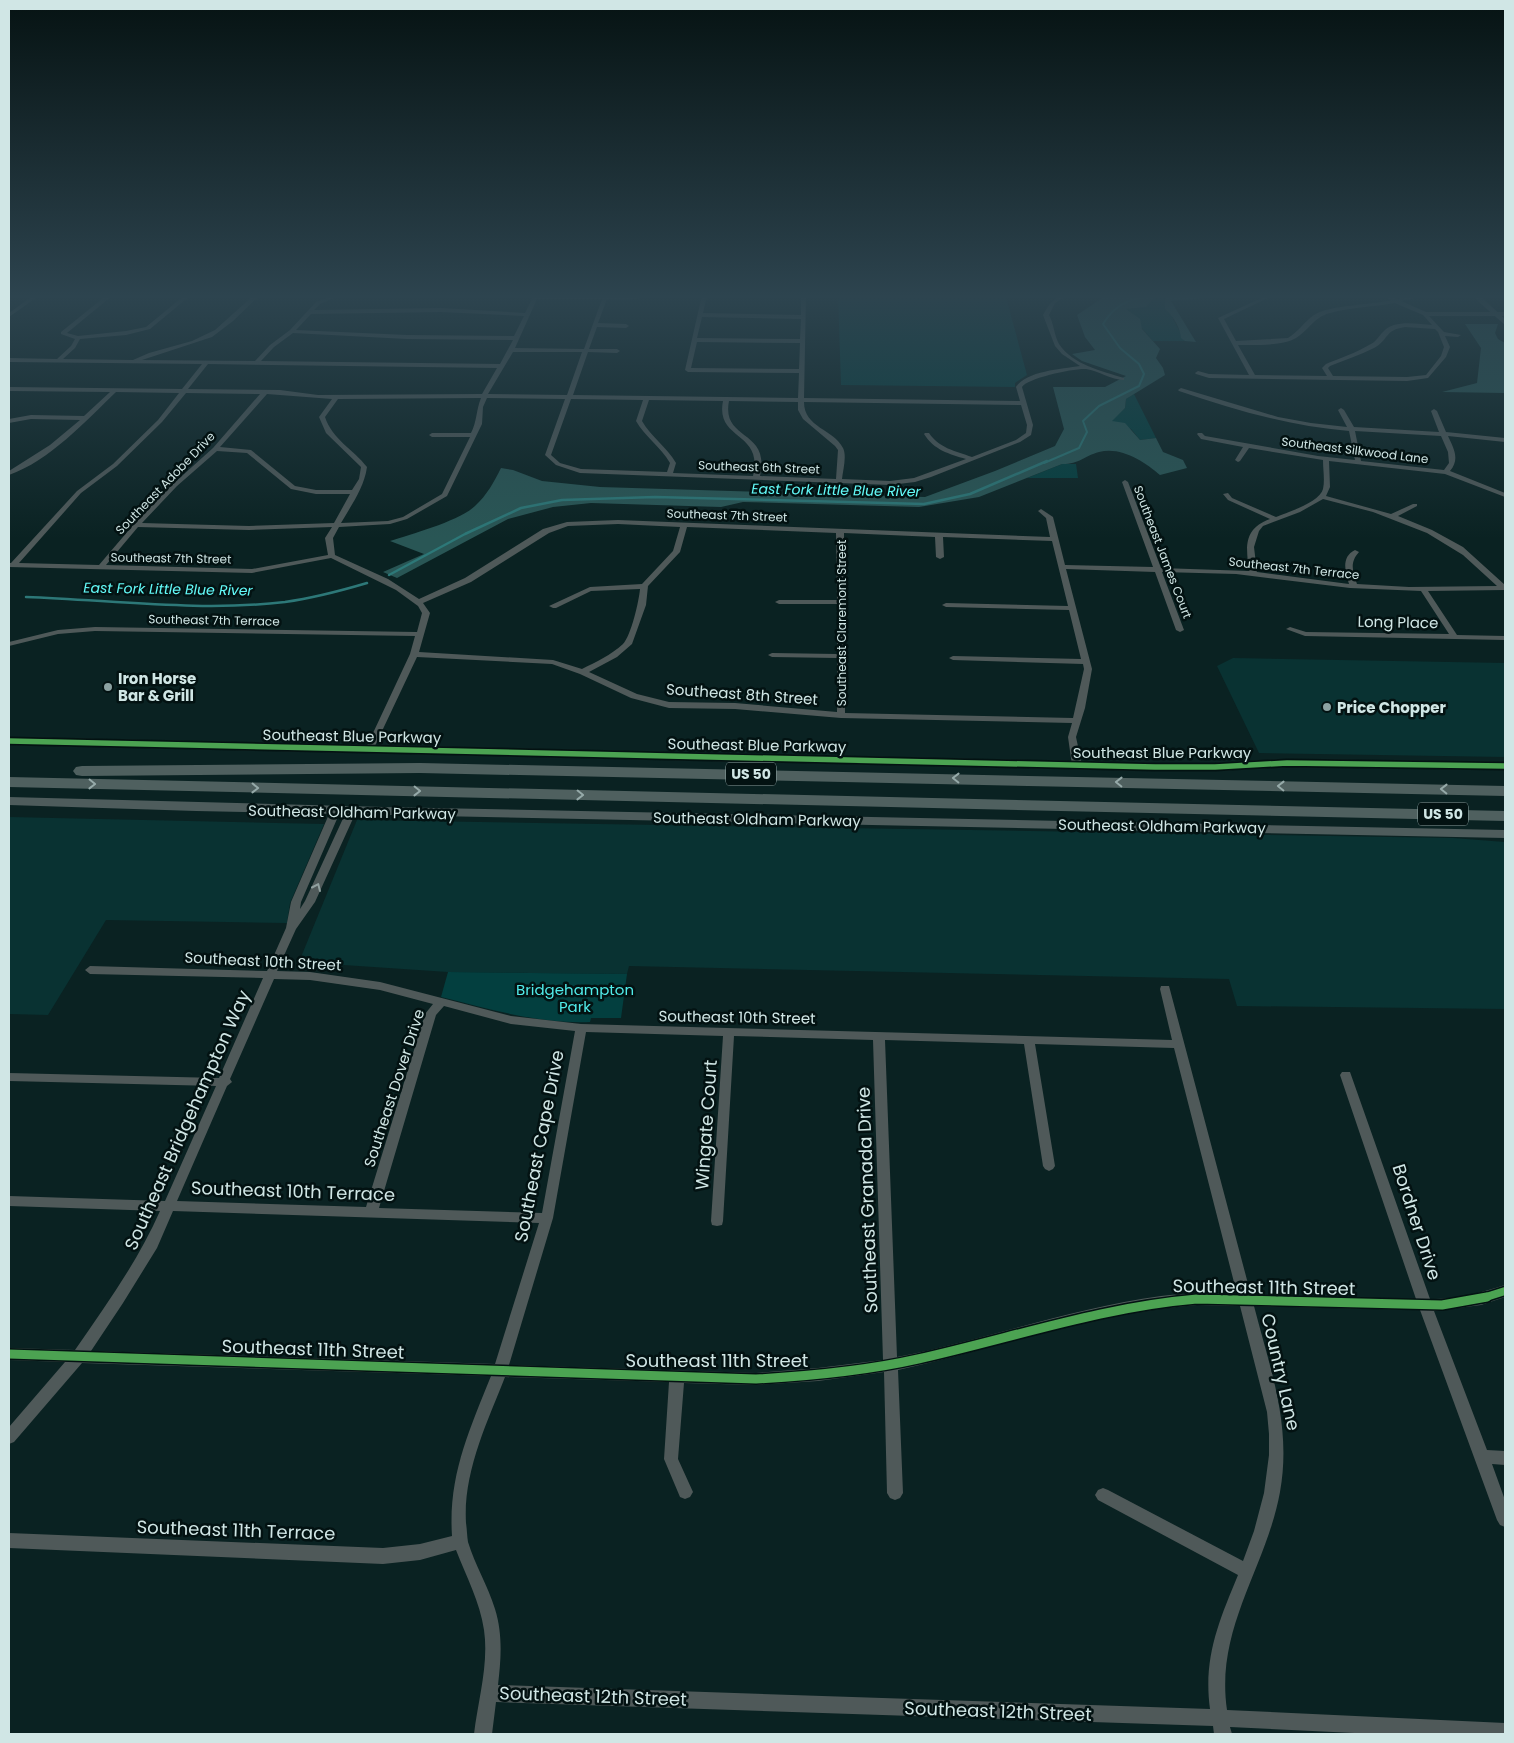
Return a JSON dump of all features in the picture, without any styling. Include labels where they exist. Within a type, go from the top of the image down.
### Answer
[{"type":"highway","name":"US 50","points":[[9,770],[440,768],[1501,789]]},
{"type":"highway","name":"US 50","points":[[9,782],[1505,816]]},
{"type":"highway","points":[[1380,813],[1390,816],[1505,820]]},
{"type":"street","points":[[11,565],[79,492],[115,465],[160,421],[195,376]]},
{"type":"street","points":[[136,525],[249,528],[336,523],[388,523],[405,518],[444,495],[474,435],[485,396],[495,376]]},
{"type":"street","points":[[569,397],[577,376]]},
{"type":"street","points":[[801,376],[801,410],[805,418],[838,445],[841,450],[839,481]]},
{"type":"street","points":[[9,389],[265,392],[336,397],[485,396],[1024,403],[1019,387],[1022,382],[1034,376]]},
{"type":"street","points":[[1111,376],[1122,380]]},
{"type":"street","points":[[1224,376],[1418,378],[1426,376]]},
{"type":"street","points":[[9,473],[40,455],[86,418],[115,390]]},
{"type":"street","points":[[1181,390],[1258,414],[1309,424],[1352,429],[1441,432],[1505,440]]},
{"type":"street","name":"Southeast Adobe Drive","points":[[102,567],[136,525],[174,485],[215,449],[265,392]]},
{"type":"street","points":[[336,397],[322,417],[323,423],[327,431],[364,467],[362,479],[356,492],[336,523],[329,538],[332,556],[398,587],[420,601],[426,613],[414,654],[370,748]]},
{"type":"street","name":"Southeast 6th Street","points":[[569,397],[548,455],[558,464],[580,471],[890,483],[914,480],[1018,441],[1028,434],[1030,425],[1024,403]]},
{"type":"street","points":[[647,398],[639,421],[643,428],[668,452],[673,463],[669,475]]},
{"type":"street","points":[[726,400],[723,409],[725,420],[757,452],[759,464],[756,478]]},
{"type":"street","points":[[1342,410],[1356,437],[1358,462]]},
{"type":"street","points":[[1434,411],[1441,432],[1454,456],[1453,463],[1446,472]]},
{"type":"street","points":[[9,421],[31,417],[86,418]]},
{"type":"street","points":[[927,434],[932,443],[937,446],[971,459]]},
{"type":"street","name":"Southeast Silkwood Lane","points":[[1200,434],[1203,438],[1326,459],[1446,472],[1505,495]]},
{"type":"street","points":[[432,435],[474,435]]},
{"type":"street","points":[[1238,460],[1247,446]]},
{"type":"street","points":[[215,449],[249,451],[293,488],[316,492],[356,492]]},
{"type":"street","points":[[1323,497],[1326,490],[1326,459]]},
{"type":"street","name":"Southeast James Court","points":[[1125,482],[1180,630]]},
{"type":"street","points":[[1226,494],[1230,499],[1276,519]]},
{"type":"street","points":[[1253,574],[1249,540],[1253,531],[1260,525],[1323,497],[1345,502],[1390,517],[1442,538],[1462,551],[1504,588]]},
{"type":"street","points":[[1390,517],[1415,506]]},
{"type":"street","points":[[1041,512],[1049,517],[1088,669],[1087,683],[1072,745],[1077,765]]},
{"type":"street","name":"Southeast 7th Street","points":[[420,601],[468,580],[546,531],[567,524],[618,522],[1054,539]]},
{"type":"street","points":[[583,672],[614,655],[628,644],[642,605],[644,586],[676,552],[684,525]]},
{"type":"street","name":"Southeast Claremont Street","points":[[840,531],[841,715]]},
{"type":"street","points":[[939,535],[940,557]]},
{"type":"street","points":[[1354,586],[1348,565],[1350,558],[1355,552]]},
{"type":"street","name":"Southeast 7th Street","points":[[11,565],[252,571],[332,556]]},
{"type":"street","name":"Southeast 7th Terrace","points":[[1062,567],[1253,574],[1354,586],[1423,590],[1504,588]]},
{"type":"street","points":[[553,606],[590,589],[644,586]]},
{"type":"street","points":[[1423,590],[1455,637]]},
{"type":"street","points":[[779,602],[840,602]]},
{"type":"street","points":[[946,604],[1072,608]]},
{"type":"street","name":"Southeast 7th Terrace","points":[[9,644],[58,632],[95,629],[420,634]]},
{"type":"street","name":"Long Place","points":[[1290,629],[1305,634],[1505,638]]},
{"type":"street","name":"Southeast 8th Street","points":[[414,654],[553,662],[583,672],[634,696],[669,705],[735,706],[841,715],[1077,721]]},
{"type":"street","points":[[772,655],[840,656]]},
{"type":"street","points":[[953,658],[1086,662]]},
{"type":"street","name":"Southeast Blue Parkway","points":[[9,741],[1215,768],[1287,763],[1505,766]]},
{"type":"street","name":"Southeast Oldham Parkway","points":[[9,801],[335,812],[1049,823],[1505,834]]},
{"type":"street","name":"Southeast Bridgehampton Way","points":[[9,1437],[79,1356],[136,1272],[171,1206],[291,928],[296,902],[335,812]]},
{"type":"street","name":"Southeast Bridgehampton Way","points":[[291,928],[310,902],[351,812]]},
{"type":"street","name":"Southeast 10th Street","points":[[90,970],[272,973],[357,982],[511,1020],[581,1028],[1179,1044]]},
{"type":"street","name":"Country Lane","points":[[1165,989],[1274,1412],[1278,1441],[1277,1472],[1272,1501],[1224,1628],[1218,1652],[1216,1681],[1221,1726]]},
{"type":"street","name":"Southeast Dover Drive","points":[[371,1213],[431,1014],[440,1002]]},
{"type":"street","name":"Southeast Cape Drive","points":[[483,1734],[494,1656],[489,1616],[460,1540],[458,1513],[461,1484],[470,1448],[500,1371],[547,1218],[581,1028]]},
{"type":"street","name":"Wingate Court","points":[[717,1221],[729,1032]]},
{"type":"street","name":"Southeast Granada Drive","points":[[878,1035],[895,1492]]},
{"type":"street","points":[[1029,1040],[1049,1166]]},
{"type":"street","name":"Bordner Drive","points":[[1346,1075],[1425,1305],[1505,1520]]},
{"type":"street","points":[[9,1078],[226,1082]]},
{"type":"street","name":"Southeast 10th Terrace","points":[[9,1201],[547,1218]]},
{"type":"street","name":"Southeast 11th Street","points":[[9,1354],[756,1379],[803,1376],[891,1364],[1130,1305],[1197,1299],[1425,1305],[1455,1304],[1505,1292]]},
{"type":"street","points":[[677,1377],[671,1459],[685,1492]]},
{"type":"street","points":[[1482,1457],[1505,1458]]},
{"type":"street","points":[[1103,1495],[1247,1571]]},
{"type":"street","name":"Southeast 11th Terrace","points":[[9,1541],[383,1556],[420,1552],[460,1540]]},
{"type":"street","name":"Southeast 12th Street","points":[[490,1693],[1221,1726],[1505,1732]]},
{"type":"shaded area","points":[[1125,376],[1163,376],[1126,399],[1125,408],[1112,421],[1125,423],[1140,440],[1156,438],[1163,452],[1183,460],[1187,468],[1160,475],[1132,456],[1116,451],[1099,452],[1073,463],[1062,464],[979,497],[919,507],[743,502],[721,507],[591,503],[553,507],[508,519],[397,578],[383,572],[424,554],[390,541],[435,526],[468,512],[487,493],[501,468],[513,470],[542,481],[600,487],[925,497],[1055,446],[1064,429],[1053,387],[1105,387]]},
{"type":"shaded area","points":[[1478,376],[1505,376],[1505,393],[1442,392],[1477,383]]},
{"type":"shaded area","points":[[1233,658],[1505,663],[1505,757],[1259,753],[1217,666]]},
{"type":"shaded area","points":[[9,817],[324,824],[290,903],[287,923],[106,920],[48,1015],[9,1014]]},
{"type":"shaded area","points":[[357,820],[1453,838],[1505,842],[1505,1009],[1237,1006],[1229,979],[629,966],[627,974],[448,972],[299,962]]},
{"type":"green space","points":[[841,376],[1025,376],[1015,383],[1015,387],[841,385]]},
{"type":"green space","points":[[1134,394],[1156,438],[1140,440],[1131,429],[1111,421],[1125,408],[1126,399]]},
{"type":"green space","points":[[1062,464],[1076,464],[1078,478],[1027,478]]},
{"type":"green space","name":"Bridgehampton Park","points":[[448,972],[627,974],[621,1018],[591,1018],[590,1022],[552,1021],[514,1015],[441,997]]},
{"type":"waterway","name":"East Fork Little Blue River","points":[[1044,463],[1079,448],[1087,432],[1083,421],[1099,406],[1139,386],[1143,376]]},
{"type":"waterway","name":"East Fork Little Blue River","points":[[389,575],[465,534],[521,508],[562,500],[655,497],[924,504],[970,494],[1047,461]]},
{"type":"waterway","name":"East Fork Little Blue River","points":[[26,597],[188,606],[253,605],[306,598],[367,583]]},
{"type":"cycle path","points":[[9,741],[1155,767],[1215,767],[1287,763],[1505,766]]},
{"type":"cycle path","points":[[9,1354],[756,1379],[878,1367],[954,1351],[1091,1315],[1161,1302],[1197,1299],[1442,1305],[1481,1299],[1505,1291]]},
{"type":"place","name":"Iron Horse Bar & Grill","points":[[108,687]]},
{"type":"place","name":"Price Chopper","points":[[1327,707]]}]
